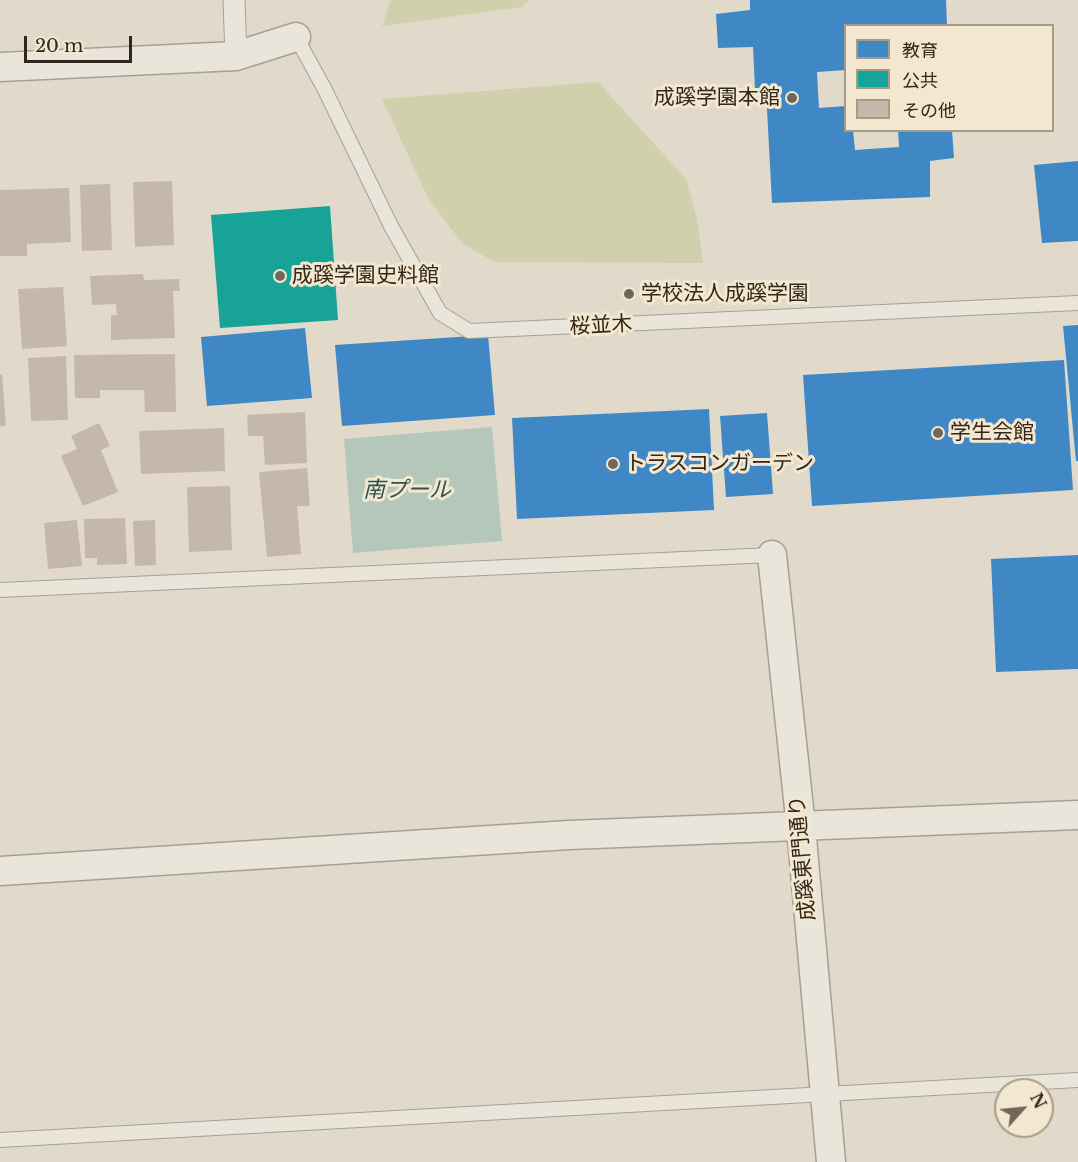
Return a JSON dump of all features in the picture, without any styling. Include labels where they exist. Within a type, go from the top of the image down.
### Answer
[{"type":"street","points":[[234,0],[236,56]]},
{"type":"street","points":[[0,67],[236,56],[296,37]]},
{"type":"street","name":"成蹊東門通り","points":[[772,555],[801,827],[831,1162]]},
{"type":"street","points":[[0,871],[569,835],[1078,815]]},
{"type":"lane","name":"桜並木","points":[[296,37],[324,88],[391,226],[440,313],[469,331],[1078,303]]},
{"type":"lane","points":[[0,590],[772,555]]},
{"type":"lane","points":[[0,1140],[1078,1080]]},
{"type":"green space","points":[[391,0],[529,0],[522,7],[382,26]]},
{"type":"green space","points":[[598,82],[686,179],[697,219],[703,263],[494,262],[462,243],[428,198],[382,99]]},
{"type":"water","name":"南プール","points":[[492,427],[502,541],[353,553],[344,439]]},
{"type":"building: 教育","name":"成蹊学園本館","points":[[750,0],[946,0],[947,24],[844,24],[844,70],[817,72],[819,108],[844,106],[844,132],[853,132],[855,150],[899,147],[898,132],[952,132],[954,158],[930,161],[930,197],[772,203],[766,91],[755,89],[753,47],[718,48],[716,14],[750,10]]},
{"type":"building: 教育","points":[[1078,161],[1078,241],[1042,243],[1034,165]]},
{"type":"building: 教育","points":[[1078,325],[1078,461],[1076,461],[1063,326]]},
{"type":"building: 教育","points":[[305,328],[312,398],[207,406],[201,337]]},
{"type":"building: 教育","points":[[488,335],[495,415],[342,426],[335,345]]},
{"type":"building: 教育","name":"学生会館","points":[[1064,360],[1073,490],[812,506],[803,375]]},
{"type":"building: 教育","name":"トラスコンガーデン","points":[[709,409],[714,510],[517,519],[512,418]]},
{"type":"building: 教育","points":[[767,413],[773,494],[726,497],[720,416]]},
{"type":"building: 教育","points":[[1078,555],[1078,669],[996,672],[991,559]]},
{"type":"building: 公共","points":[[330,206],[338,320],[220,328],[211,215]]},
{"type":"building: その他","points":[[172,181],[174,245],[135,247],[133,182]]},
{"type":"building: その他","points":[[110,184],[112,250],[82,251],[80,185]]},
{"type":"building: その他","points":[[69,188],[71,242],[27,244],[27,256],[0,256],[0,190]]},
{"type":"building: その他","points":[[143,274],[144,280],[179,279],[180,291],[173,291],[175,338],[111,340],[111,315],[117,315],[116,304],[92,305],[90,276]]},
{"type":"building: その他","points":[[63,287],[67,346],[22,349],[18,289]]},
{"type":"building: その他","points":[[175,354],[176,412],[145,412],[144,390],[100,390],[100,398],[75,398],[74,355]]},
{"type":"building: その他","points":[[66,356],[68,420],[31,421],[28,358]]},
{"type":"building: その他","points":[[2,374],[6,426],[0,426],[0,375]]},
{"type":"building: その他","points":[[305,412],[307,463],[265,465],[263,436],[248,436],[247,415]]},
{"type":"building: その他","points":[[99,423],[110,446],[101,450],[118,492],[83,506],[61,456],[77,449],[71,436]]},
{"type":"building: その他","points":[[224,428],[225,471],[141,474],[139,431]]},
{"type":"building: その他","points":[[307,468],[310,506],[297,506],[301,554],[267,557],[259,472]]},
{"type":"building: その他","points":[[230,486],[232,550],[189,552],[187,487]]},
{"type":"building: その他","points":[[125,518],[127,564],[97,565],[97,558],[85,558],[84,519]]},
{"type":"building: その他","points":[[77,520],[82,566],[48,569],[44,523]]},
{"type":"building: その他","points":[[155,520],[156,565],[135,566],[133,521]]},
{"type":"place","name":"成蹊学園本館","points":[[792,98]]},
{"type":"place","name":"成蹊学園史料館","points":[[280,276]]},
{"type":"place","name":"学校法人成蹊学園","points":[[629,294]]},
{"type":"place","name":"学生会館","points":[[938,433]]},
{"type":"place","name":"トラスコンガーデン","points":[[613,464]]}]
